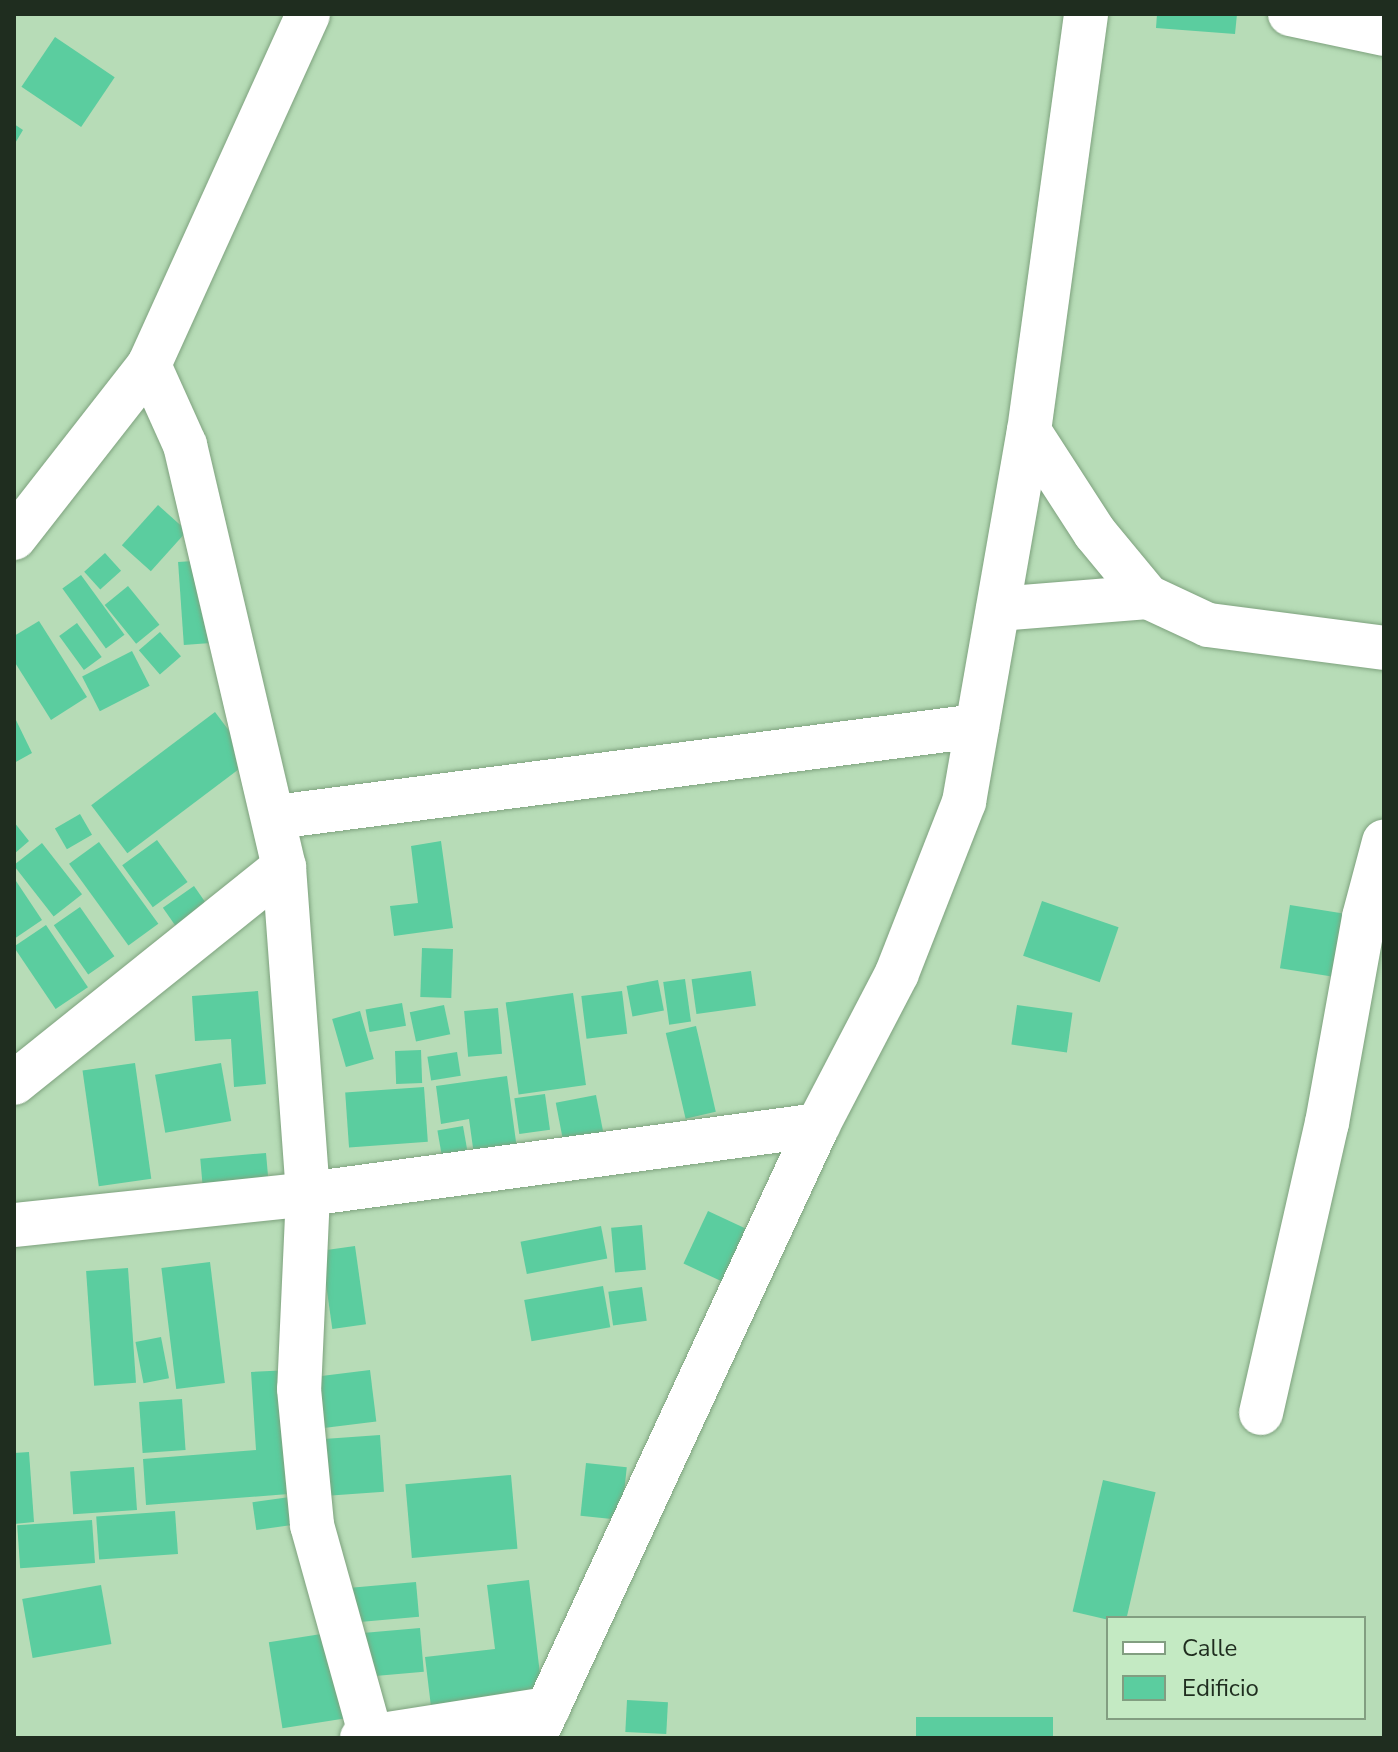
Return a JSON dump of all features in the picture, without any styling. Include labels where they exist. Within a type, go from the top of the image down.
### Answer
[{"type":"street","points":[[14,538],[149,365],[308,14]]},
{"type":"street","points":[[149,365],[185,445],[276,817],[284,867],[308,1194],[299,1389],[312,1525],[366,1737],[541,1723],[818,1125],[897,973],[964,802],[1029,431],[1086,14]]},
{"type":"street","points":[[1290,14],[1384,34]]},
{"type":"street","points":[[1029,431],[1095,533],[1148,597],[1208,625],[1384,648]]},
{"type":"street","points":[[998,609],[1148,597]]},
{"type":"street","points":[[276,817],[977,726]]},
{"type":"street","points":[[1261,1413],[1327,1123],[1364,917],[1384,842]]},
{"type":"street","points":[[14,1083],[284,867]]},
{"type":"street","points":[[14,1225],[308,1194],[818,1125]]},
{"type":"building","points":[[1157,14],[1237,14],[1235,34],[1156,28]]},
{"type":"building","points":[[55,37],[115,77],[81,127],[21,87]]},
{"type":"building","points":[[14,124],[23,130],[14,145]]},
{"type":"building","points":[[158,505],[187,531],[151,571],[122,545]]},
{"type":"building","points":[[105,553],[121,571],[100,590],[84,572]]},
{"type":"building","points":[[208,560],[214,643],[184,645],[178,562]]},
{"type":"building","points":[[81,575],[124,635],[106,648],[62,589]]},
{"type":"building","points":[[128,586],[159,625],[136,644],[105,605]]},
{"type":"building","points":[[39,621],[87,697],[51,720],[14,661],[14,636]]},
{"type":"building","points":[[77,623],[102,657],[84,670],[59,636]]},
{"type":"building","points":[[160,632],[181,656],[160,675],[139,650]]},
{"type":"building","points":[[132,651],[150,686],[100,711],[82,676]]},
{"type":"building","points":[[215,712],[251,760],[127,853],[91,805]]},
{"type":"building","points":[[14,716],[32,753],[14,763]]},
{"type":"building","points":[[80,814],[92,835],[67,849],[55,828]]},
{"type":"building","points":[[14,822],[29,841],[14,854]]},
{"type":"building","points":[[157,840],[188,882],[153,907],[122,865]]},
{"type":"building","points":[[441,841],[453,928],[394,936],[390,906],[418,903],[411,846]]},
{"type":"building","points":[[99,842],[158,924],[128,945],[69,864]]},
{"type":"building","points":[[42,843],[82,894],[54,916],[14,866]]},
{"type":"building","points":[[14,878],[42,920],[14,939]]},
{"type":"building","points":[[194,886],[216,918],[185,940],[163,908]]},
{"type":"building","points":[[1042,901],[1119,927],[1100,982],[1023,956]]},
{"type":"building","points":[[1290,905],[1343,913],[1333,977],[1280,968]]},
{"type":"building","points":[[80,907],[114,956],[88,975],[54,925]]},
{"type":"building","points":[[46,925],[88,987],[56,1009],[14,947]]},
{"type":"building","points":[[422,948],[453,949],[451,998],[420,997]]},
{"type":"building","points":[[751,971],[756,1006],[696,1014],[692,979]]},
{"type":"building","points":[[685,979],[691,1022],[669,1025],[663,982]]},
{"type":"building","points":[[658,980],[664,1010],[633,1017],[627,986]]},
{"type":"building","points":[[258,991],[266,1084],[234,1087],[231,1039],[195,1041],[192,996]]},
{"type":"building","points":[[622,991],[627,1034],[587,1039],[581,996]]},
{"type":"building","points":[[573,993],[586,1085],[519,1095],[506,1002]]},
{"type":"building","points":[[402,1003],[406,1026],[370,1032],[366,1009]]},
{"type":"building","points":[[444,1005],[450,1034],[416,1042],[410,1012]]},
{"type":"building","points":[[1017,1005],[1072,1013],[1067,1052],[1011,1045]]},
{"type":"building","points":[[498,1008],[502,1054],[468,1057],[464,1011]]},
{"type":"building","points":[[360,1011],[374,1059],[346,1067],[332,1019]]},
{"type":"building","points":[[696,1026],[716,1112],[686,1119],[666,1033]]},
{"type":"building","points":[[421,1050],[422,1083],[396,1084],[395,1051]]},
{"type":"building","points":[[457,1052],[461,1076],[431,1080],[427,1057]]},
{"type":"building","points":[[135,1063],[151,1179],[99,1186],[83,1070]]},
{"type":"building","points":[[221,1063],[231,1121],[165,1133],[155,1075]]},
{"type":"building","points":[[507,1076],[517,1149],[474,1155],[469,1119],[441,1124],[436,1086]]},
{"type":"building","points":[[424,1087],[428,1142],[349,1147],[345,1093]]},
{"type":"building","points":[[545,1094],[550,1130],[519,1134],[514,1098]]},
{"type":"building","points":[[596,1095],[605,1143],[565,1151],[556,1103]]},
{"type":"building","points":[[463,1126],[469,1160],[443,1165],[437,1131]]},
{"type":"building","points":[[266,1153],[269,1190],[203,1196],[200,1159]]},
{"type":"building","points":[[708,1211],[749,1230],[724,1283],[683,1264]]},
{"type":"building","points":[[642,1225],[646,1270],[615,1273],[611,1228]]},
{"type":"building","points":[[601,1226],[607,1258],[527,1274],[521,1242]]},
{"type":"building","points":[[355,1246],[366,1324],[332,1329],[321,1251]]},
{"type":"building","points":[[210,1262],[225,1383],[176,1389],[161,1268]]},
{"type":"building","points":[[128,1268],[136,1383],[94,1386],[86,1271]]},
{"type":"building","points":[[603,1286],[610,1327],[532,1341],[524,1300]]},
{"type":"building","points":[[642,1287],[647,1321],[613,1325],[608,1292]]},
{"type":"building","points":[[161,1337],[169,1378],[143,1383],[135,1342]]},
{"type":"building","points":[[291,1370],[301,1493],[146,1505],[143,1459],[256,1450],[251,1372]]},
{"type":"building","points":[[370,1370],[376,1422],[324,1428],[317,1376]]},
{"type":"building","points":[[182,1399],[186,1450],[143,1453],[139,1402]]},
{"type":"building","points":[[380,1435],[384,1492],[310,1497],[306,1440]]},
{"type":"building","points":[[29,1452],[34,1522],[14,1524],[14,1453]]},
{"type":"building","points":[[586,1463],[627,1467],[621,1520],[580,1516]]},
{"type":"building","points":[[134,1467],[137,1510],[73,1514],[70,1471]]},
{"type":"building","points":[[511,1475],[517,1549],[412,1558],[405,1484]]},
{"type":"building","points":[[1103,1480],[1156,1492],[1127,1616],[1106,1616],[1106,1619],[1073,1612]]},
{"type":"building","points":[[297,1496],[301,1524],[256,1530],[252,1502]]},
{"type":"building","points":[[175,1511],[178,1554],[99,1559],[96,1517]]},
{"type":"building","points":[[92,1520],[95,1563],[20,1568],[17,1525]]},
{"type":"building","points":[[529,1580],[543,1700],[432,1715],[425,1657],[495,1649],[487,1585]]},
{"type":"building","points":[[416,1582],[419,1617],[351,1623],[348,1588]]},
{"type":"building","points":[[101,1585],[111,1644],[33,1658],[22,1599]]},
{"type":"building","points":[[420,1628],[424,1672],[358,1678],[354,1634]]},
{"type":"building","points":[[334,1632],[348,1718],[282,1728],[269,1642]]},
{"type":"building","points":[[627,1700],[668,1702],[666,1734],[625,1732]]},
{"type":"building","points":[[916,1717],[1053,1717],[1053,1738],[916,1738]]}]
